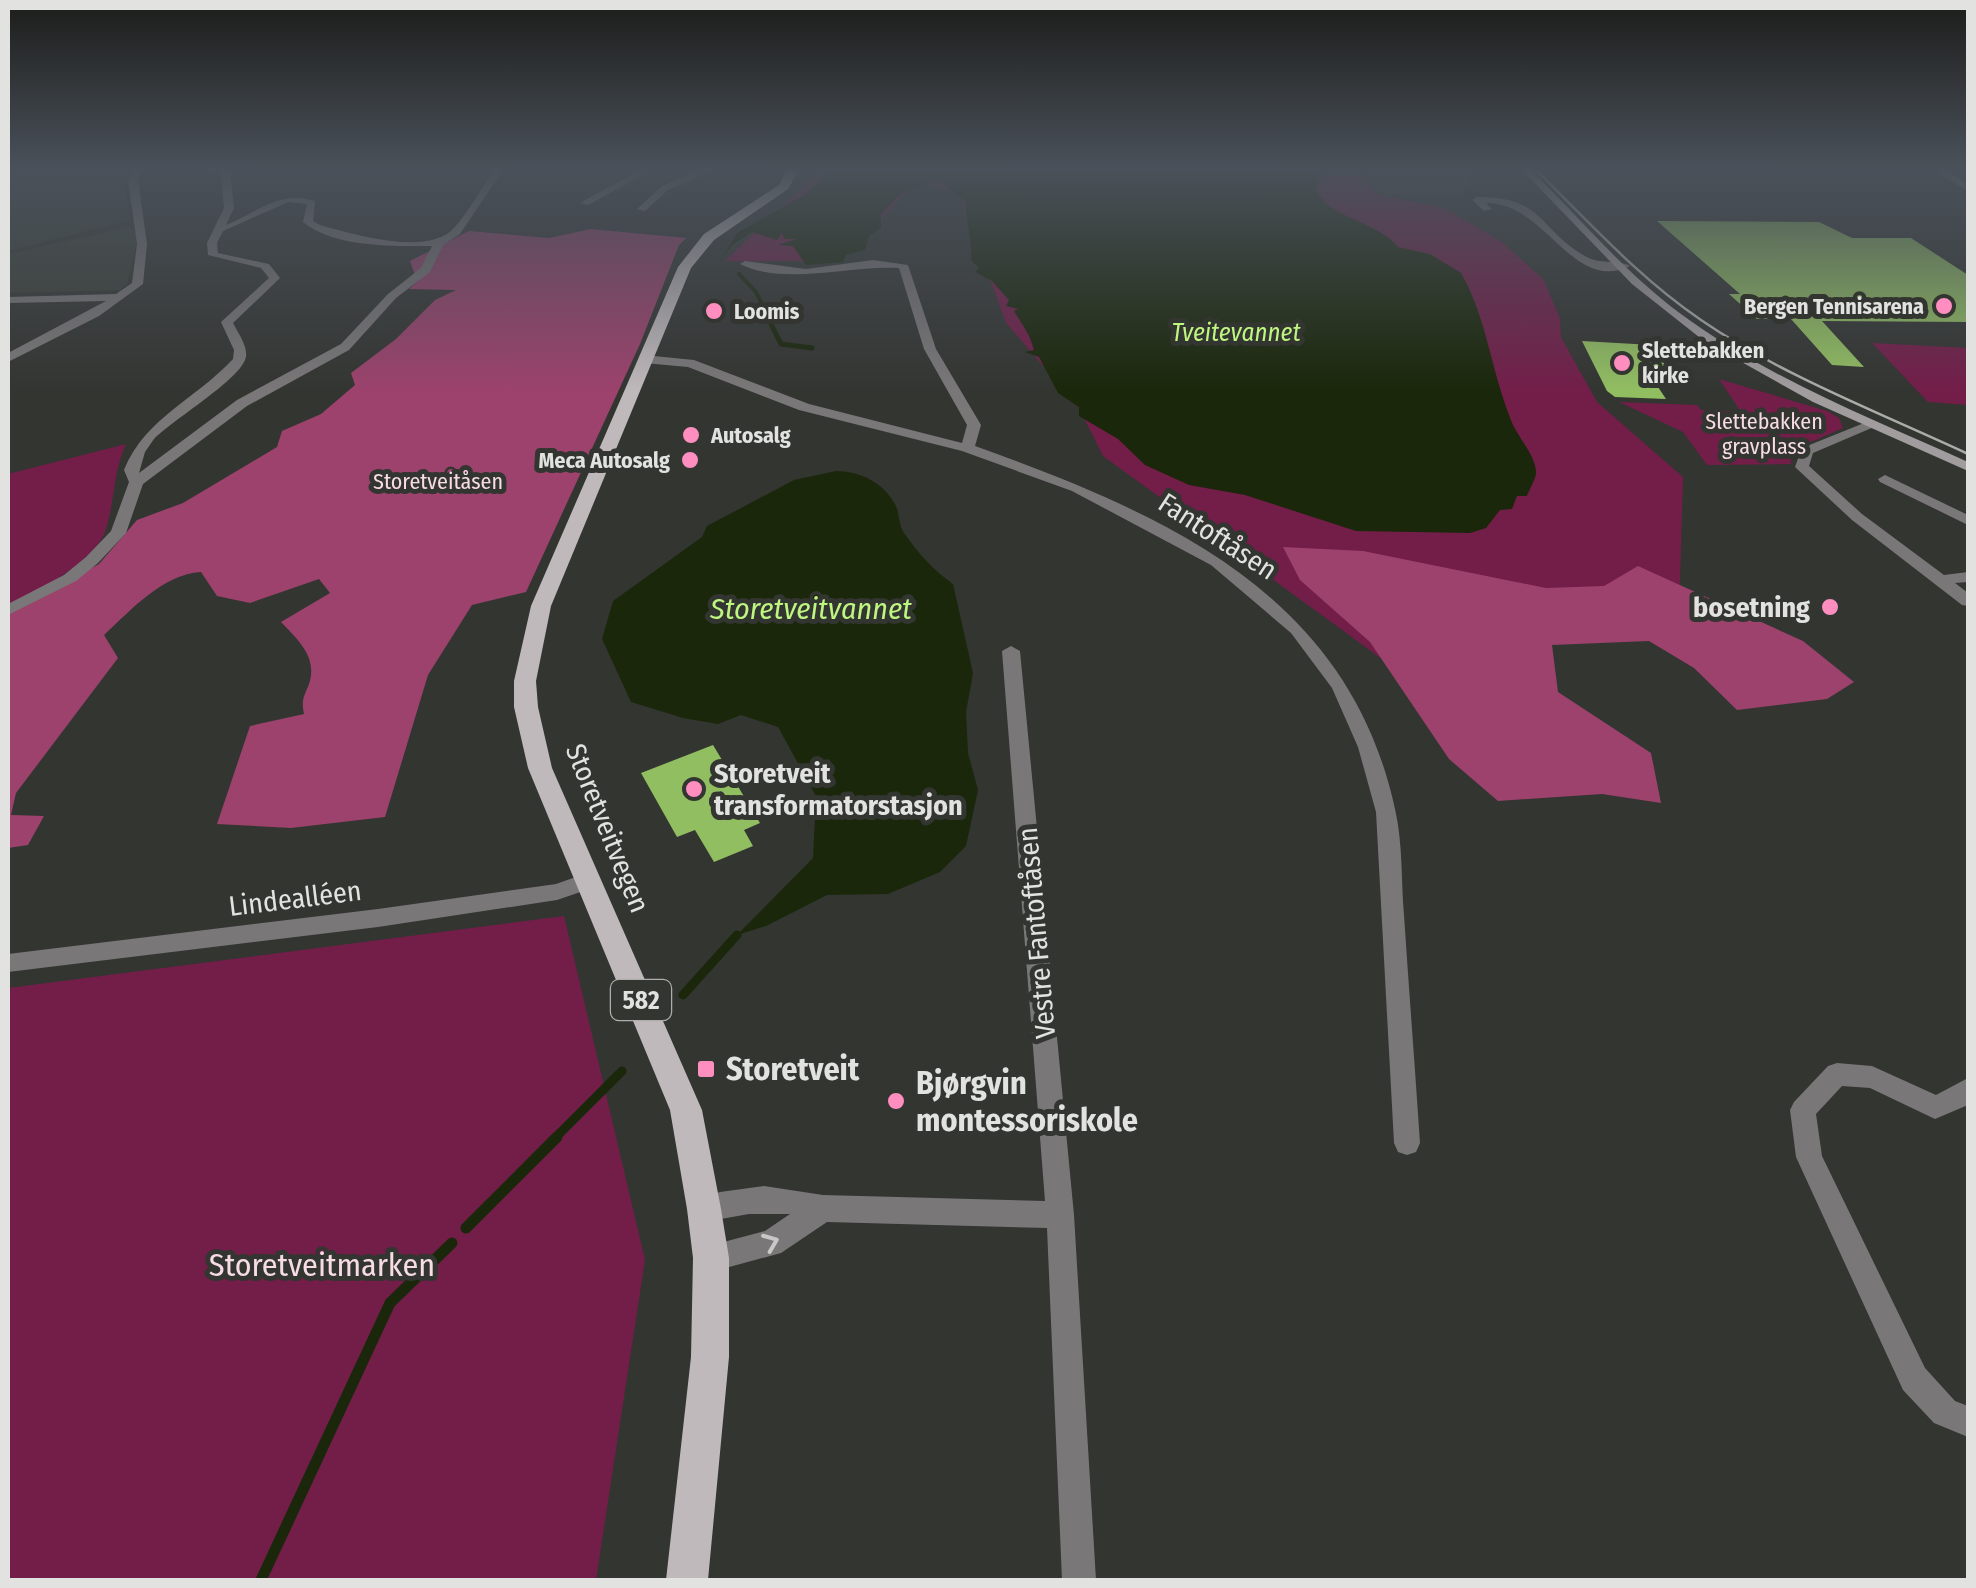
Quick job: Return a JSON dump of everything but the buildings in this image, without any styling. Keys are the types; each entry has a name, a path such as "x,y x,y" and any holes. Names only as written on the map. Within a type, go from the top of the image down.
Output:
{"main road":[{"name":"Storetveitvegen","path":"687,1580 710,1357 711,1258 704,1210 686,1110 656,1031 540,768 526,707 526,681 541,606 675,286 703,244"},
{"path":"1602,244 1668,308 1709,338 1874,424 1968,467"}],"street":[{"path":"8,358 122,298 138,279 141,244"},
{"path":"136,482 130,470 135,454 159,426 232,369 240,350 227,322 275,278 266,266 213,255 212,244"},
{"path":"8,610 70,578 92,560 118,532 136,482 242,402 346,347 392,296 426,270 438,244"},
{"path":"1569,244 1587,262 1624,266"},
{"path":"745,264 806,272 879,262 903,265 930,349 974,424 967,448"},
{"path":"8,300 122,298"},
{"name":"Fantoftåsen","path":"642,365 706,368 804,407 967,448 1077,488 1218,562 1285,616 1314,648 1340,687 1368,747 1386,812 1407,1143"},
{"path":"1874,424 1807,451 1802,467 1857,518 1968,601"},
{"path":"1885,479 1968,521"},
{"path":"1942,580 1968,577"},
{"name":"Vestre Fantoftåsen","path":"1011,651 1060,1215 1079,1580"},
{"name":"Lindealléen","path":"8,963 396,915 558,892 587,881"},
{"path":"1968,1089 1955,1101 1935,1107 1872,1078 1838,1074 1803,1110 1803,1129 1823,1190 1914,1380 1945,1412 1968,1420"},
{"path":"704,1210 770,1198 823,1208 1060,1215"},
{"path":"711,1258 771,1243 823,1208"}],"shaded area":[{"path":"8,244 35,244 8,251"},
{"path":"52,244 136,244 127,284 120,290 8,293 8,254"}],"green space":[{"name":"Storetveitåsen","path":"443,244 680,244 640,344 526,592 472,605 428,675 385,817 291,828 217,824 250,726 304,714 303,701 311,674 309,657 281,622 330,593 319,579 250,603 217,596 201,572 161,586 104,635 118,658 16,793 11,815 44,816 28,845 8,848 8,613 99,564 137,520 183,503 277,447 282,431 321,414 355,385 351,373 396,339 435,300 456,290 409,289 425,275 415,275 410,261"},
{"path":"743,244 856,244 840,261 725,261"},
{"path":"977,244 1504,244 1544,280 1560,319 1561,337 1597,402 1683,477 1679,614 1408,678 1103,456 1078,406 1006,323"},
{"path":"1872,343 1968,348 1968,405 1928,402"},
{"name":"Slettebakken gravplass","path":"1719,379 1827,411 1839,418 1843,428 1790,451 1791,464 1707,465 1683,432 1619,402 1697,405 1701,410 1741,412"},
{"path":"126,444 100,541 78,564 8,608 8,474"},
{"path":"1283,547 1363,551 1546,588 1604,586 1638,566 1803,641 1854,682 1827,699 1737,710 1694,668 1649,641 1552,645 1558,692 1651,753 1661,803 1602,794 1498,801 1449,759 1370,642 1300,580"},
{"name":"Storetveitmarken","path":"564,916 645,1260 596,1580 8,1580 8,988"}],"water":[{"name":"Tveitevannet","path":"867,244 865,250 846,255 843,262 806,265 793,246 779,245"},
{"name":"Tveitevannet","path":"1395,244 1430,254 1461,273 1470,291 1513,425 1534,461 1536,474 1527,496 1517,496 1512,509 1500,510 1486,528 1470,533 1356,531 1245,495 1189,485 1145,465 1118,439 1079,416 1079,407 1058,393 1039,357 1025,352 1034,350 1014,311 1018,309 1006,306 1009,300 992,281 975,272 979,268 971,260 971,246"},
{"name":"Storetveitvannet","path":"836,471 862,476 884,490 895,504 909,540 953,584 973,673 966,712 968,753 978,790 966,846 940,872 888,894 827,895 766,926 737,935 813,858 816,796 778,727 741,715 718,724 631,702 602,639 613,601 702,537 707,526 794,480"}],"waterway":[{"path":"739,274 756,292 773,327"},
{"path":"771,324 781,344 812,348"},
{"path":"683,995 737,935"},
{"path":"554,1139 622,1071"},
{"path":"466,1228 557,1137"},
{"path":"261,1580 390,1303 452,1243"}],"tram line":[{"path":"1611,244 1678,304 1732,340 1798,376 1968,454"}],"place":[{"name":"Bergen Tennisarena","path":"1944,306"},
{"name":"Loomis","path":"714,311"},
{"name":"Slettebakken kirke","path":"1622,363"},
{"name":"Autosalg","path":"691,435"},
{"name":"Meca Autosalg","path":"690,460"},
{"name":"bosetning","path":"1830,607"},
{"name":"Storetveit transformatorstasjon","path":"694,789"},
{"name":"Storetveit","path":"706,1069"},
{"name":"Bjørgvin montessoriskole","path":"896,1101"}]}
